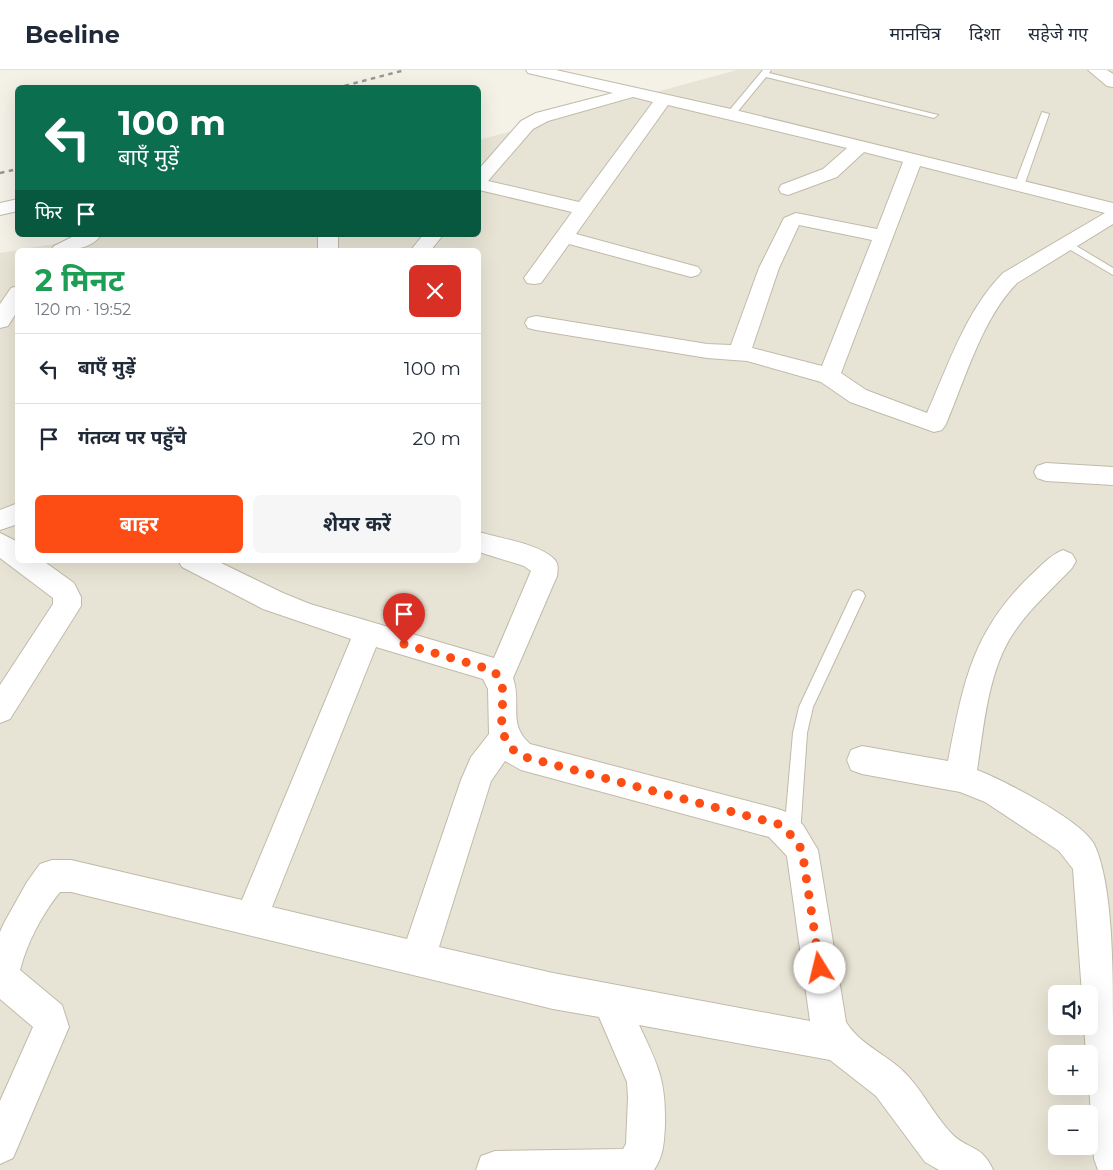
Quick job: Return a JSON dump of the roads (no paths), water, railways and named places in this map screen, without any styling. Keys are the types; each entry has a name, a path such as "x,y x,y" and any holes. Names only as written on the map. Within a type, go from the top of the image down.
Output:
{"street":[{"path":"534,70 731,114 1113,209"},
{"path":"1096,70 1113,82"},
{"path":"481,178 528,125 542,118 633,92"},
{"path":"534,278 664,99"},
{"path":"788,188 830,173 860,146"},
{"path":"829,376 914,160"},
{"path":"481,184 584,209"},
{"path":"0,208 15,206"},
{"path":"536,323 707,352 739,353 829,376 858,396 934,424 975,330 998,290 1010,278 1113,216"},
{"path":"739,353 769,268 791,222 803,220 884,236"},
{"path":"66,248 87,237"},
{"path":"423,248 432,237"},
{"path":"564,237 691,271"},
{"path":"0,321 15,298"},
{"path":"1046,472 1113,476"},
{"path":"0,520 15,514"},
{"path":"0,543 15,555"},
{"path":"481,543 533,558 544,566 544,576 500,676"},
{"path":"960,778 980,681 998,634 1012,614 1063,562"},
{"path":"0,710 66,606 67,597 64,591 26,563"},
{"path":"197,563 273,601 368,633 492,670 500,676 503,685 501,723 504,738 510,748 521,756 778,824 792,836 802,850 829,1027 838,1044 889,1083 937,1159 974,1170"},
{"path":"251,918 368,633"},
{"path":"418,960 476,780 482,767 504,738"},
{"path":"862,760 960,778 996,792 1070,840 1082,853 1089,868 1113,1159"},
{"path":"0,1145 50,1027 49,1018 3,978 4,950 43,884 52,876 71,876 553,991 838,1044"},
{"path":"495,1170 624,1168 636,1163 645,1150 647,1098 645,1082 610,1001"}],"lane":[{"path":"731,114 766,72 934,115"},
{"path":"1019,186 1045,114"},
{"path":"1068,244 1113,272"},
{"path":"792,836 800,733 806,707 858,596"}],"railway":[{"path":"348,85 405,70"},
{"path":"0,173 15,170"}]}
